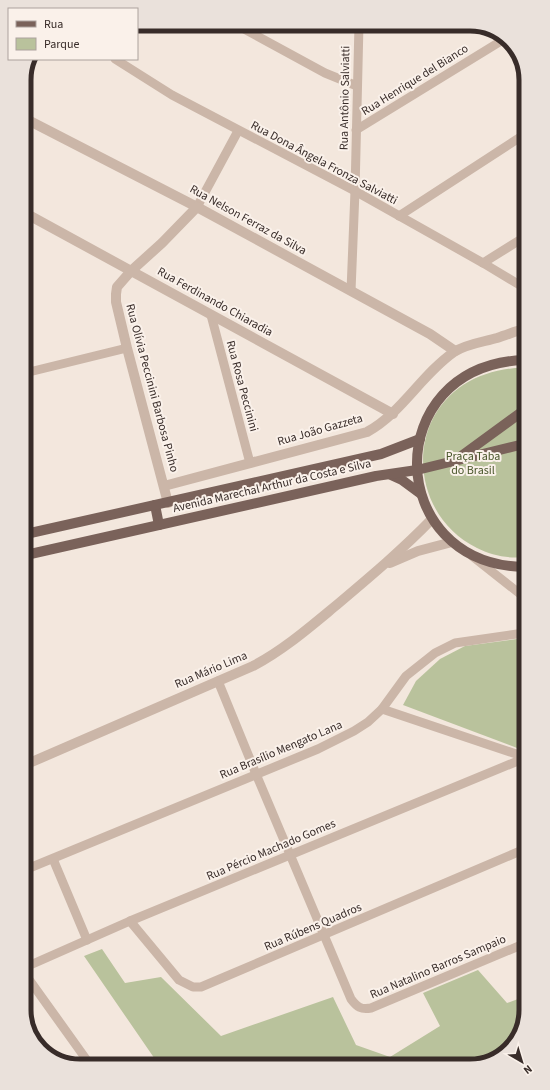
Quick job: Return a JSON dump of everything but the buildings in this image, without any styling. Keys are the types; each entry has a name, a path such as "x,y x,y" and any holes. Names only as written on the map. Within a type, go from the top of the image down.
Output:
{"main road":[{"path":"519,360 506,361 489,365 472,372 458,381 445,393 425,422 416,460 421,494 432,519 452,542 469,554 488,562 519,567"},
{"path":"455,460 519,414"},
{"name":"Avenida Marechal Arthur da Costa e Silva","path":"31,533 381,454 420,439"},
{"name":"Avenida Marechal Arthur da Costa e Silva","path":"31,554 376,476 417,470 519,445"},
{"path":"389,475 402,480 421,494"},
{"path":"155,505 159,525"}],"street":[{"path":"247,31 325,73 356,86"},
{"name":"Rua Antônio Salviatti","path":"351,292 355,190 356,86 361,31"},
{"name":"Rua Henrique del Bianco","path":"356,130 500,41"},
{"name":"Rua Dona Ângela Fronza Salviatti","path":"117,60 172,95 355,190 519,285"},
{"name":"Rua Nelson Ferraz da Silva","path":"31,122 198,207 430,334 455,351"},
{"name":"Rua Olívia Peccinini Barbosa Pinho","path":"168,503 116,302 117,287 131,271 198,207 238,130"},
{"path":"399,216 519,138"},
{"name":"Rua Ferdinando Chiaradia","path":"31,216 392,414"},
{"path":"483,263 519,240"},
{"name":"Rua Rosa Peccinini","path":"211,315 250,463"},
{"name":"Rua João Gazzeta","path":"164,486 367,432 379,425 392,414 433,368 455,351 519,330"},
{"path":"31,372 127,348"},
{"name":"Rua Mário Lima","path":"31,762 253,666 271,656 289,644 384,565 432,519"},
{"name":"Rua Mário Lima","path":"384,565 418,552 452,542"},
{"path":"469,554 519,594"},
{"name":"Rua Brasílio Mengato Lana","path":"31,868 318,749 354,731 368,722 382,708 406,676 435,653 455,643 519,634"},
{"path":"218,681 324,935"},
{"path":"382,708 519,756"},
{"name":"Rua Pércio Machado Gomes","path":"31,965 519,760"},
{"name":"Rua Rúbens Quadros","path":"130,922 179,980 194,987 201,987 519,852"},
{"path":"53,859 87,940"},
{"name":"Rua Natalino Barros Sampaio","path":"324,935 351,999 355,1005 365,1009 371,1008 519,946"},
{"path":"31,982 86,1059"}],"green space":[{"name":"Praça Taba do Brasil","path":"519,368 519,557 506,557 488,553 477,548 456,534 439,515 429,493 424,470 424,446 431,423 444,402 463,385 475,378 501,370"},
{"path":"519,639 519,749 403,705 416,681 440,659 465,646"},
{"path":"102,949 125,983 161,977 221,1036 333,997 356,1045 390,1057 440,1026 423,993 478,970 507,1003 519,999 519,1017 511,1037 507,1042 502,1042 502,1047 497,1051 480,1058 155,1059 84,956"}]}
